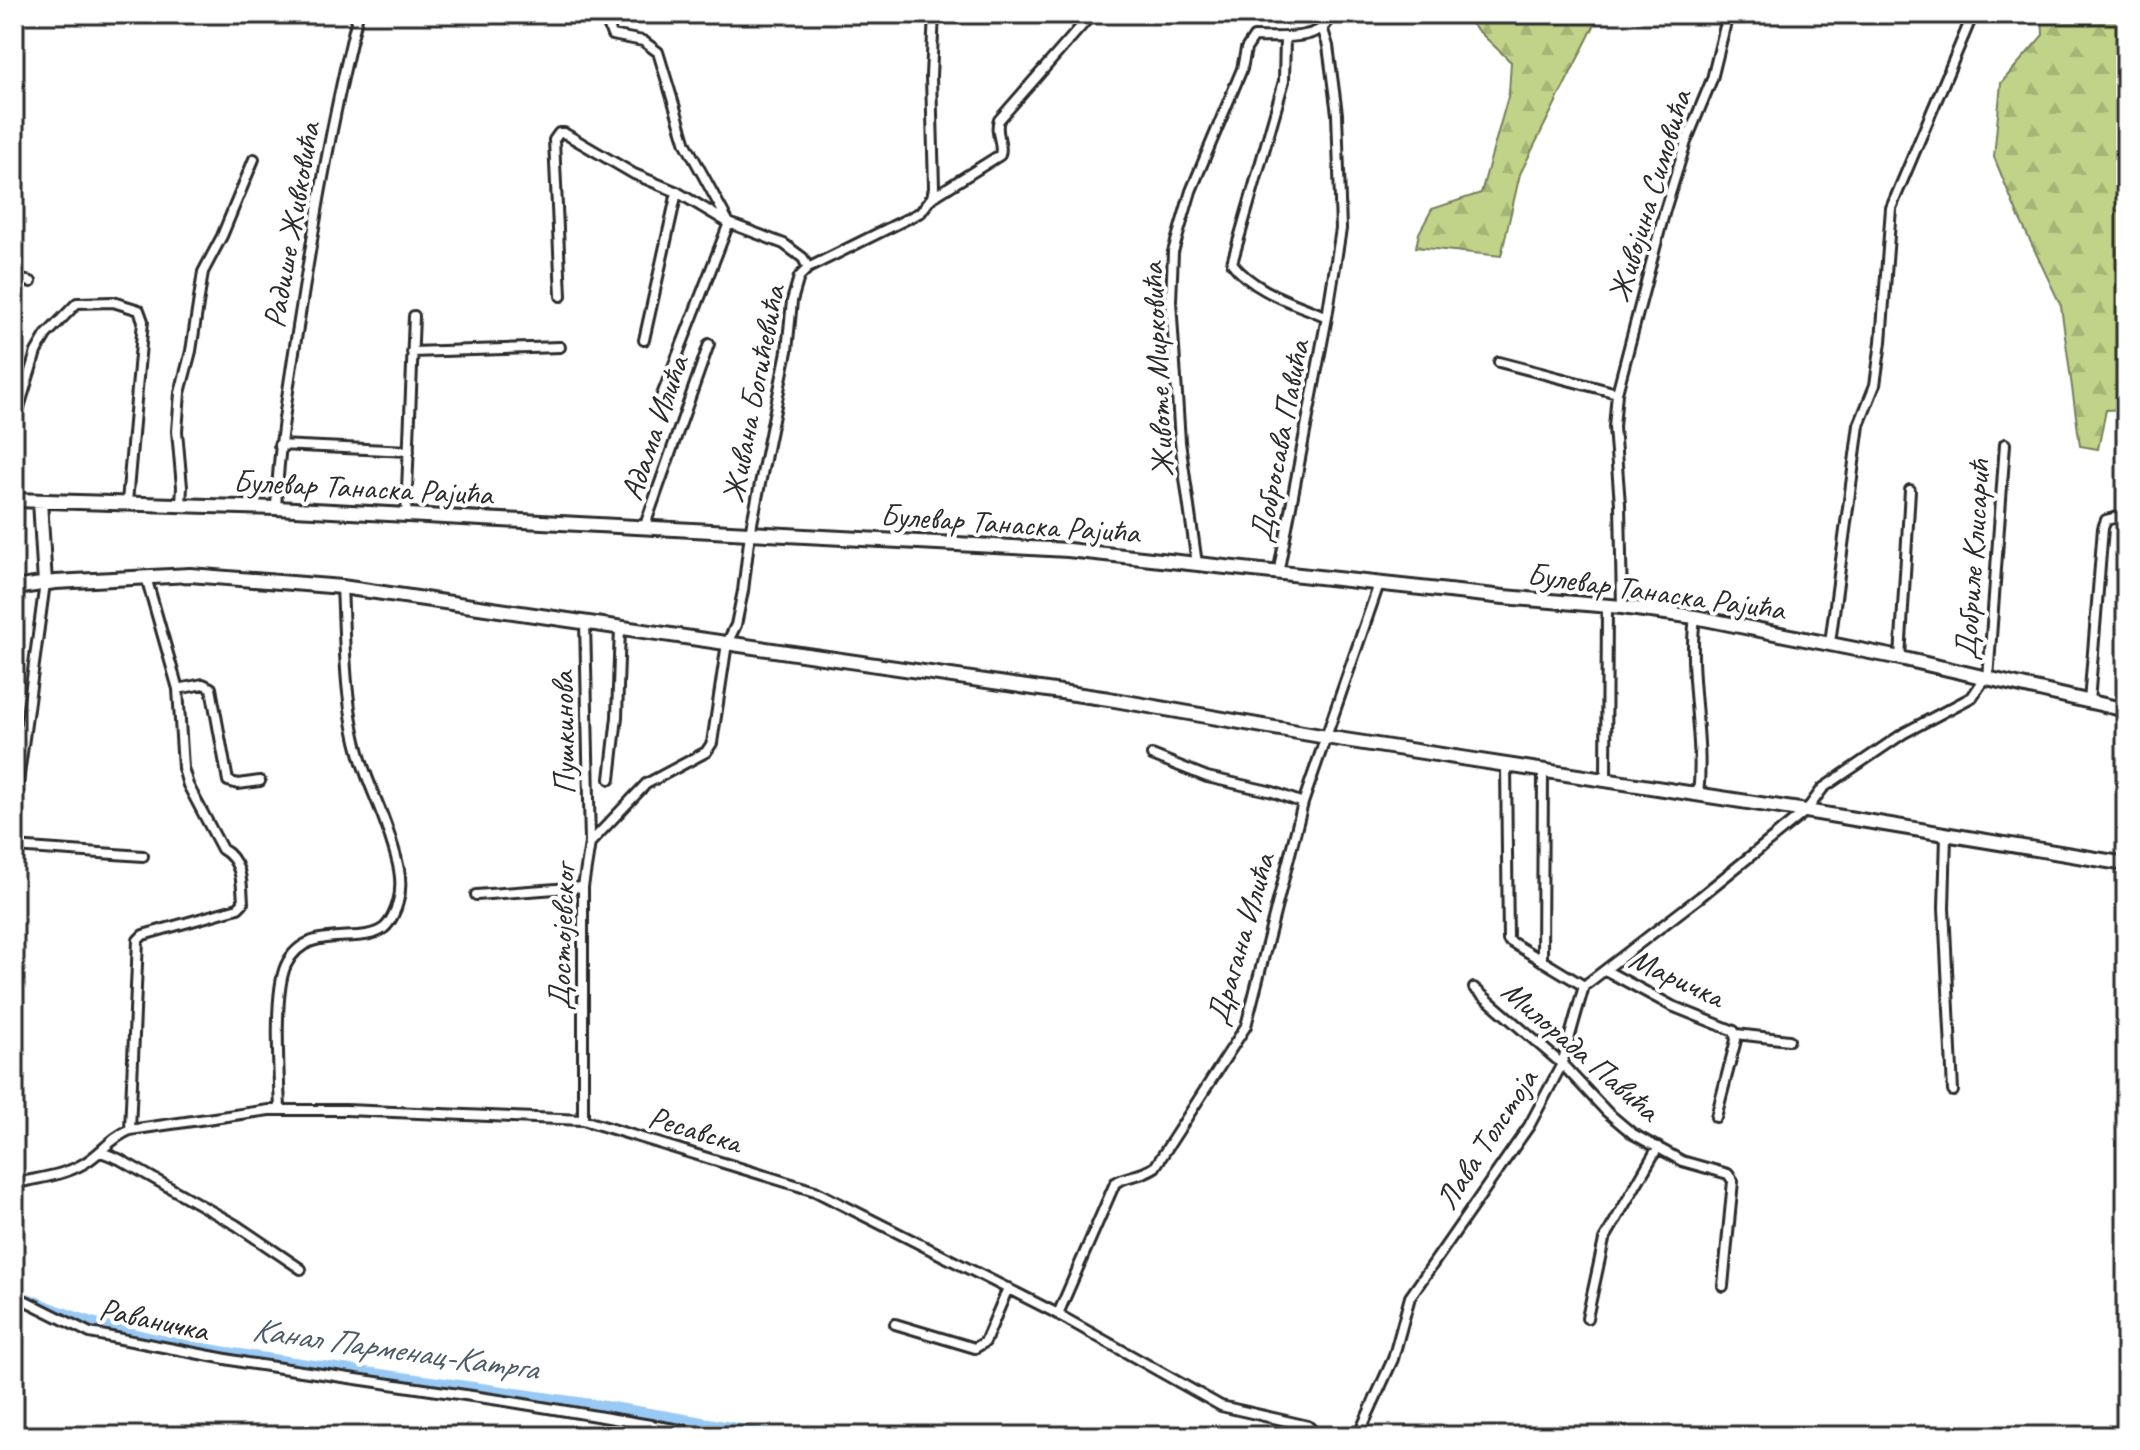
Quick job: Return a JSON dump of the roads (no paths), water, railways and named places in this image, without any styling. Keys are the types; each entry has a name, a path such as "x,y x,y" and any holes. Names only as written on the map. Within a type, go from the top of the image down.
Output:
{"street":[{"name":"Радише Живковића","path":"276,508 279,445 326,152 358,14"},
{"path":"604,14 612,35 643,41 658,52 686,144 729,223 657,408"},
{"path":"932,197 934,14"},
{"name":"Живана Богићевића","path":"750,533 799,277 808,268 921,212 932,197 1000,155 996,128 999,120 1092,14"},
{"path":"1323,30 1329,24 1331,14"},
{"name":"Живојина Симовића","path":"1622,607 1620,504 1614,427 1617,393 1665,210 1686,142 1712,79 1728,14"},
{"path":"1830,643 1859,425 1875,385 1891,208 1973,14"},
{"name":"Животе Мирковића","path":"1197,564 1180,442 1171,301 1173,252 1191,191 1242,69 1249,42 1254,37 1285,38 1323,30"},
{"name":"Добросава Павића","path":"1278,574 1341,229 1337,114 1323,30"},
{"name":"Добросава Павића","path":"1285,38 1284,81 1232,263 1242,276 1262,289 1327,317"},
{"path":"561,296 556,137 564,133 634,174 677,192 729,223 784,244 803,258 808,268"},
{"path":"181,504 177,431 180,393 191,351 203,272 222,236 254,159"},
{"path":"644,340 677,192"},
{"path":"14,278 31,282"},
{"path":"14,424 36,352 46,335 77,303 113,302 139,310 143,321 127,502"},
{"path":"406,515 414,316"},
{"name":"Адама Илића","path":"644,528 709,344"},
{"path":"412,352 560,347"},
{"path":"1499,362 1617,393"},
{"name":"Добриле Клисарић","path":"1986,678 2005,444"},
{"path":"279,445 409,451"},
{"name":"Добриле Клисарић","path":"1900,658 1910,490"},
{"name":"Булевар Танаска Рајића","path":"14,500 276,508 1068,550 1278,574 1607,605 1695,617 1900,658 2126,710"},
{"path":"14,812 45,583 40,501"},
{"path":"2089,702 2103,528 2106,520 2126,515"},
{"name":"Достојевског","path":"583,1120 583,887 590,843 646,784 706,752 712,743 727,643 736,625 743,591 750,533"},
{"path":"14,588 45,583 190,575 342,587 1109,699 2126,864"},
{"path":"130,1130 138,940 143,935 238,908 243,903 238,865 231,854 222,849 188,785 183,768 178,689 146,577"},
{"path":"1325,736 1379,584"},
{"path":"280,1110 280,987 285,967 291,957 308,944 333,935 361,936 384,928 394,915 400,898 400,866 360,756 347,681 342,587"},
{"path":"1606,779 1607,605"},
{"path":"1695,617 1692,638 1699,747 1698,795"},
{"name":"Пушкинова","path":"585,622 590,843"},
{"path":"610,779 617,717 620,628"},
{"path":"1506,765 1508,940 1584,986 1806,811 1823,788 1904,733 1972,697 1986,678"},
{"path":"178,689 203,684 211,688 228,781 238,784 260,781"},
{"name":"Драгана Илића","path":"1058,1314 1115,1183 1123,1177 1141,1176 1155,1167 1246,1026 1303,803 1325,736"},
{"path":"1152,755 1207,777 1273,792 1303,803"},
{"path":"1542,961 1543,770"},
{"path":"1946,835 1944,908 1953,1091"},
{"path":"14,847 143,856"},
{"path":"476,895 583,887"},
{"name":"Маричка","path":"1605,970 1672,1006 1732,1029 1736,1034 1716,1117"},
{"name":"Лава Толстоја","path":"1358,1436 1393,1359 1410,1297 1529,1126 1562,1064 1584,986"},
{"name":"Милорада Павића","path":"1474,988 1562,1064 1607,1112 1633,1134 1682,1161 1728,1174 1733,1181 1723,1286"},
{"path":"1736,1034 1789,1040"},
{"name":"Ресавска","path":"14,1184 80,1166 101,1152 116,1135 130,1130 280,1110 583,1120 815,1191 1058,1314 1221,1406 1308,1426 1318,1436"},
{"name":"Милорада Павића","path":"1587,1318 1604,1240 1658,1147"},
{"path":"101,1152 213,1211 301,1269"},
{"path":"895,1324 975,1348 985,1342 1008,1288"},
{"name":"Раваничка","path":"14,1295 90,1333 247,1363 717,1436"}],"waterway":[{"name":"Канал Парменац-Катрга","path":"29,1299 106,1327 186,1345 616,1408 775,1436"}]}
